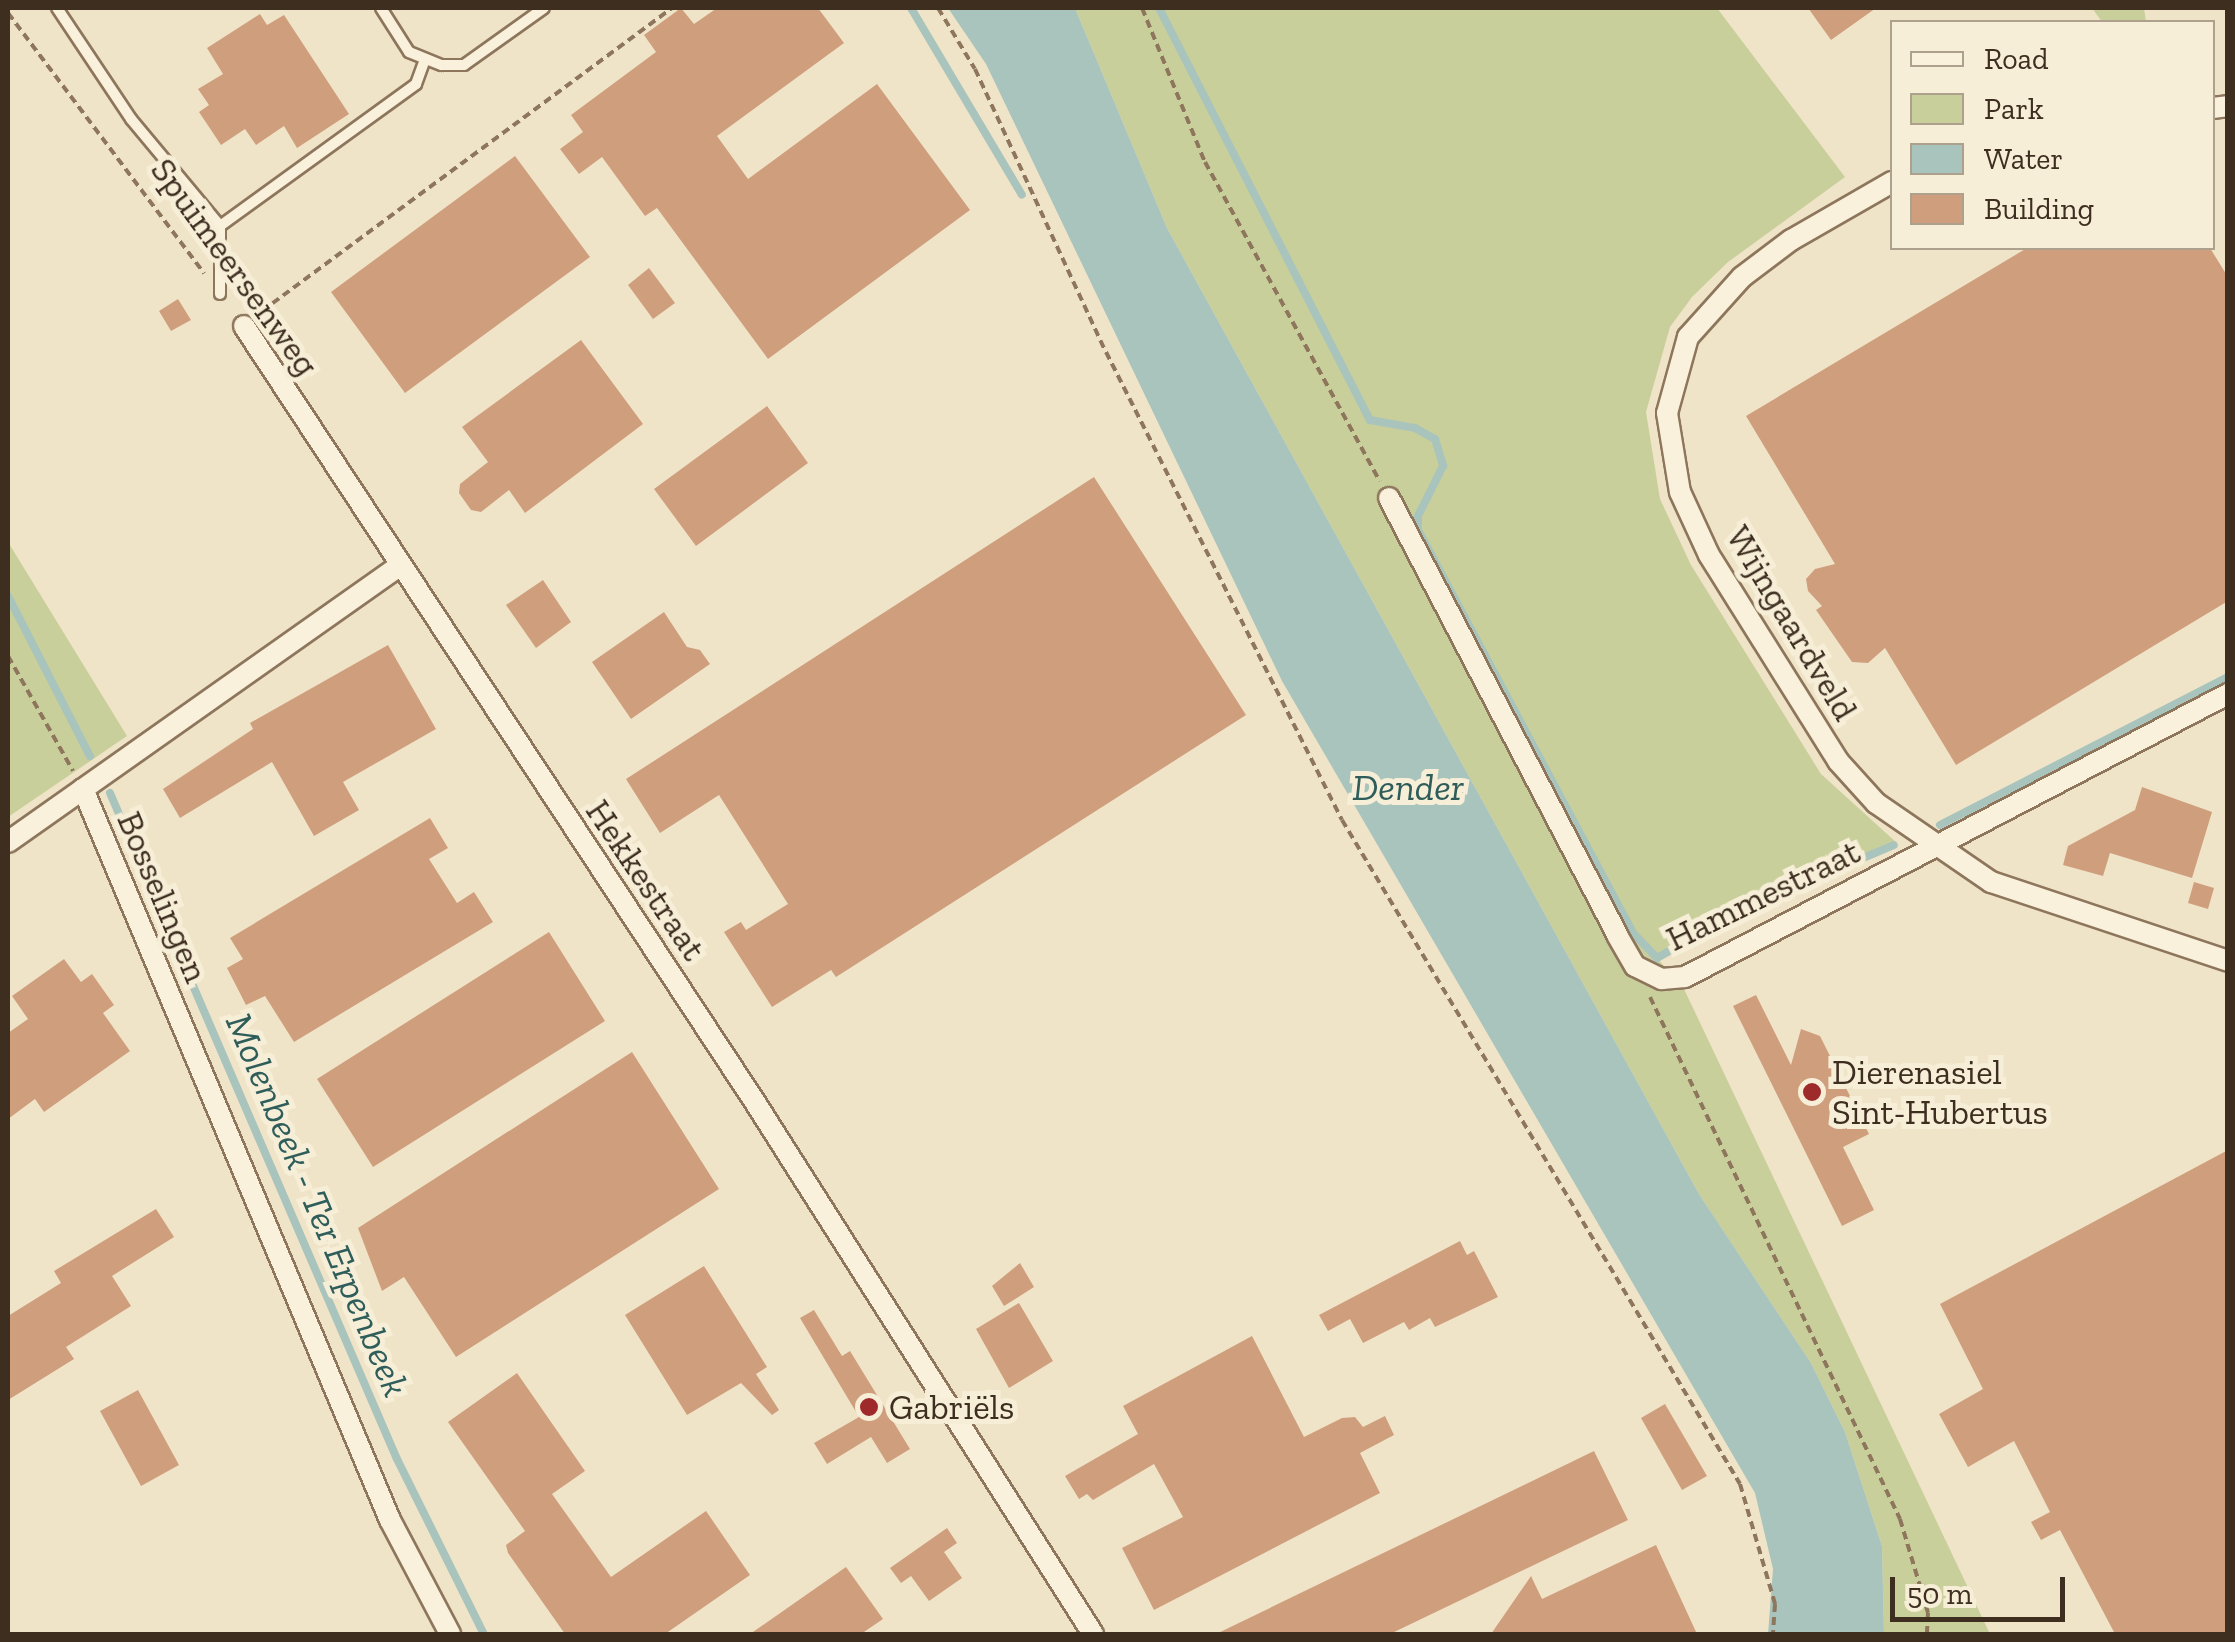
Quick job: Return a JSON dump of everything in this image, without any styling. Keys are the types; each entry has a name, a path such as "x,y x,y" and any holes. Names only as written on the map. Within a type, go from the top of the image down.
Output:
{"street":[{"name":"Wijngaardveld","path":"1890,183 1791,240 1708,311 1688,338 1668,413 1680,492 1710,555 1838,761 1932,847 2007,889 2228,962"},
{"name":"Spuimeersenweg","path":"244,326 398,567"},
{"name":"Hammestraat","path":"1389,498 1635,966 1662,979 1686,977 2228,694"},
{"path":"8,842 398,567"},
{"name":"Hekkestraat","path":"398,567 754,1099 1093,1634"},
{"name":"Bosselingen","path":"82,788 390,1520 450,1634"}],"lane":[{"path":"57,8 131,119 220,226 220,294"},
{"path":"381,8 409,52 424,62 464,65 544,8"},
{"path":"220,226 416,84 424,62"}],"path":[{"path":"244,326 672,8"},
{"path":"938,8 975,68 1106,352 1342,820 1740,1484 1776,1604 1772,1634"},
{"path":"1142,8 1205,162 1389,498"},
{"name":"Spuimeersenweg","path":"8,13 220,294"},
{"path":"8,656 82,788"},
{"path":"1635,966 1900,1518 1928,1613 1928,1634"}],"green space":[{"path":"1075,8 1717,8 1845,177 1728,262 1692,297 1670,327 1646,412 1660,499 1691,565 1821,774 1897,843 1749,906 1657,958 1684,989 1990,1634 1884,1634 1882,1546 1845,1432 1811,1363 1699,1194 1167,228"},
{"path":"2092,8 2144,8 2146,20 2101,20"},
{"path":"8,542 127,736 8,817"}],"water":[{"name":"Dender","path":"948,8 1075,8 1167,228 1699,1194 1811,1363 1845,1432 1882,1546 1884,1634 1768,1634 1773,1569 1755,1493 1282,681 986,64"}],"building":[{"path":"681,8 694,24 717,8 818,8 844,43 717,136 748,179 877,84 970,210 768,359 657,208 645,216 602,157 579,174 560,149 583,132 571,115 656,52 644,35"},
{"path":"1808,8 1876,8 1831,40"},
{"path":"260,14 267,25 284,15 349,114 297,148 284,126 256,145 245,129 221,145 199,112 209,105 198,89 223,74 207,48"},
{"path":"515,156 590,257 405,393 331,292"},
{"path":"2024,250 2211,250 2228,277 2228,601 1956,765 1885,648 1868,663 1852,662 1816,610 1822,606 1808,591 1806,579 1815,569 1835,564 1746,416"},
{"path":"649,268 675,303 653,319 628,285"},
{"path":"178,299 191,320 171,331 159,311"},
{"path":"581,340 643,424 525,513 509,490 481,512 471,510 459,493 460,484 488,462 462,427"},
{"path":"767,406 808,463 696,546 654,489"},
{"path":"1094,477 1246,715 836,977 831,970 772,1007 724,932 741,922 746,930 788,904 719,795 660,833 626,779"},
{"path":"543,580 571,622 536,648 506,605"},
{"path":"664,612 687,647 700,650 710,664 631,719 592,662"},
{"path":"388,645 436,729 343,782 359,810 314,836 272,762 180,818 163,789 253,729 250,723"},
{"path":"2142,787 2212,812 2192,878 2110,853 2103,876 2063,865 2068,846 2135,810"},
{"path":"430,818 448,848 429,859 457,903 474,892 493,922 294,1042 265,996 246,1005 227,968 243,959 230,938"},
{"path":"2194,882 2214,888 2208,909 2188,903"},
{"path":"549,932 605,1021 373,1167 317,1079"},
{"path":"64,959 81,982 92,974 114,1005 103,1013 130,1051 44,1112 35,1099 8,1119 8,1033 28,1019 12,996"},
{"name":"Dierenasiel Sint-Hubertus","path":"1756,995 1791,1065 1801,1029 1820,1036 1869,1134 1843,1147 1874,1210 1842,1226 1733,1006"},
{"path":"632,1052 719,1189 456,1357 404,1277 382,1291 358,1228"},
{"path":"2228,1150 2228,1634 2115,1634 2060,1530 2041,1540 2031,1522 2050,1512 2014,1441 1968,1467 1939,1414 1983,1389 1940,1304"},
{"path":"156,1209 174,1237 112,1276 131,1306 66,1347 74,1359 8,1400 8,1316 61,1283 54,1271"},
{"path":"1460,1241 1467,1255 1474,1251 1498,1297 1435,1327 1430,1318 1409,1330 1404,1322 1363,1343 1350,1319 1328,1331 1319,1315"},
{"path":"1020,1263 1034,1287 1004,1306 992,1286"},
{"path":"704,1266 767,1367 756,1374 779,1410 772,1415 741,1383 687,1415 625,1315"},
{"path":"1019,1303 1053,1361 1009,1388 976,1329"},
{"path":"814,1310 842,1356 850,1351 910,1449 887,1463 871,1437 827,1464 814,1443 859,1417 800,1318"},
{"path":"1252,1336 1304,1437 1342,1418 1355,1417 1363,1427 1385,1416 1394,1435 1360,1453 1380,1493 1154,1610 1122,1548 1183,1517 1154,1464 1093,1500 1087,1494 1079,1499 1065,1476 1138,1434 1123,1406"},
{"path":"517,1373 585,1471 552,1494 611,1577 706,1511 750,1575 665,1634 565,1634 508,1553 506,1545 525,1531 448,1422"},
{"path":"138,1390 179,1465 141,1486 100,1411"},
{"path":"1665,1404 1707,1476 1682,1490 1641,1418"},
{"path":"1594,1451 1628,1520 1390,1634 1216,1634"},
{"path":"947,1528 957,1543 944,1552 962,1578 929,1601 911,1576 901,1583 890,1568"},
{"path":"1656,1545 1697,1634 1491,1634 1531,1576 1542,1599"},
{"path":"846,1567 883,1619 861,1634 750,1634"}],"waterway":[{"path":"911,8 1022,195"},
{"path":"1159,8 1370,420 1415,428 1435,439 1443,466 1418,516 1418,530 1633,933 1657,958 1749,906 1894,845"},
{"name":"Molenbeek - Ter Erpenbeek","path":"8,596 90,756"},
{"path":"1940,825 2228,677"},
{"name":"Molenbeek - Ter Erpenbeek","path":"110,793 397,1459 484,1634"}],"place":[{"name":"Dierenasiel Sint-Hubertus","path":"1812,1092"},
{"name":"Gabriëls","path":"869,1407"}]}
